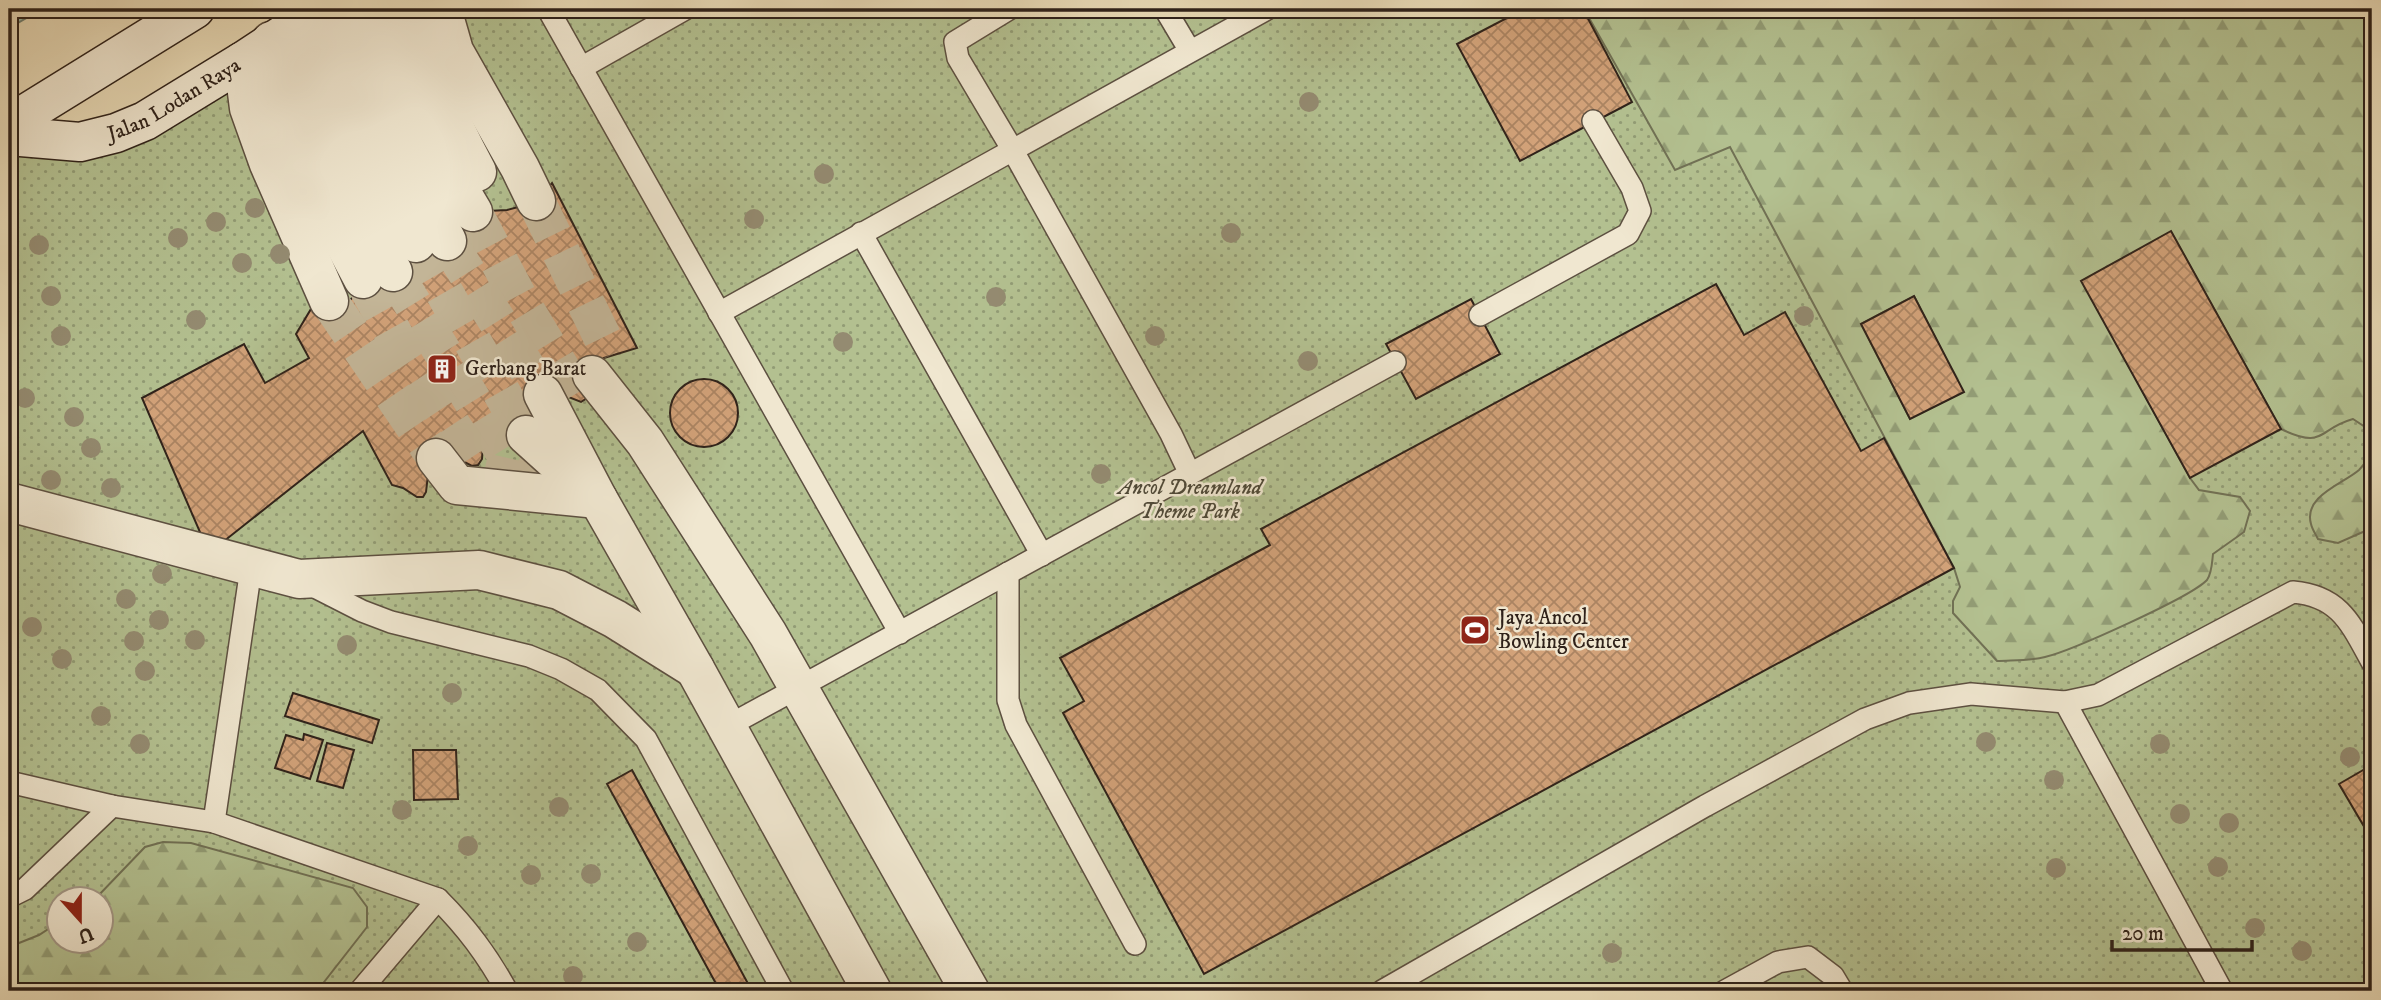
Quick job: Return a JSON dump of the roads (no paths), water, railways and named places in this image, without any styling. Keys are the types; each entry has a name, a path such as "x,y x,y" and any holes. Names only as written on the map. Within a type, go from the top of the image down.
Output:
{"street":[{"path":"9,124 195,9"},
{"path":"292,29 335,68 368,144 432,242 379,109 357,44 349,9"},
{"path":"383,9 389,40 415,114 486,211 411,9"},
{"path":"442,9 454,51 536,201"},
{"path":"292,29 313,96 356,205 378,276"},
{"path":"292,29 249,108 269,164 328,301"},
{"name":"Jalan Lodan Raya","path":"9,136 80,142 116,133 145,121 292,29"},
{"path":"595,377 645,442 800,687 970,991"},
{"path":"543,394 598,499 872,991"},
{"path":"526,435 598,499"},
{"path":"436,458 457,485 598,499"},
{"path":"9,502 299,579 479,570 559,590 615,619 695,669"}],"lane":[{"path":"548,9 900,633"},
{"path":"581,68 685,9"},
{"path":"1009,9 955,42 958,58 1012,149 1171,434 1190,474"},
{"path":"1165,9 1190,51"},
{"path":"719,313 1267,9"},
{"path":"1480,315 1628,234 1640,211 1632,188 1593,121"},
{"path":"862,233 1042,555"},
{"path":"726,727 1395,362"},
{"path":"214,822 251,568"},
{"path":"1008,573 1008,700 1016,725 1135,944"},
{"path":"299,579 362,611 391,622 529,656 561,668 598,690 646,739 783,991"},
{"path":"1382,991 1705,806 1866,719 1909,703 1971,694 2065,702 2098,695 2293,592 2314,594 2338,608 2372,662"},
{"path":"2065,702 2222,991"},
{"path":"9,782 112,806 214,822 438,899 465,926 507,991"},
{"path":"9,897 25,889 112,806"},
{"path":"360,991 438,899"},
{"path":"1725,991 1778,962 1808,957 1833,976 1842,991"}],"water":[{"path":"9,9 42,9 9,28"}],"tunnel":[{"path":"536,201 611,355"},
{"path":"473,212 519,299 581,402"},
{"path":"447,241 543,394"},
{"path":"416,243 526,435"},
{"path":"393,272 503,450 545,472"},
{"path":"363,279 407,358 478,465 484,472 532,483"},
{"path":"329,301 436,458"}],"place":[{"name":"Gerbang Barat","path":"442,369"},
{"name":"Jaya Ancol Bowling Center","path":"1475,630"}],"park label":[{"name":"Ancol Dreamland Theme Park","path":"1190,500"}]}
